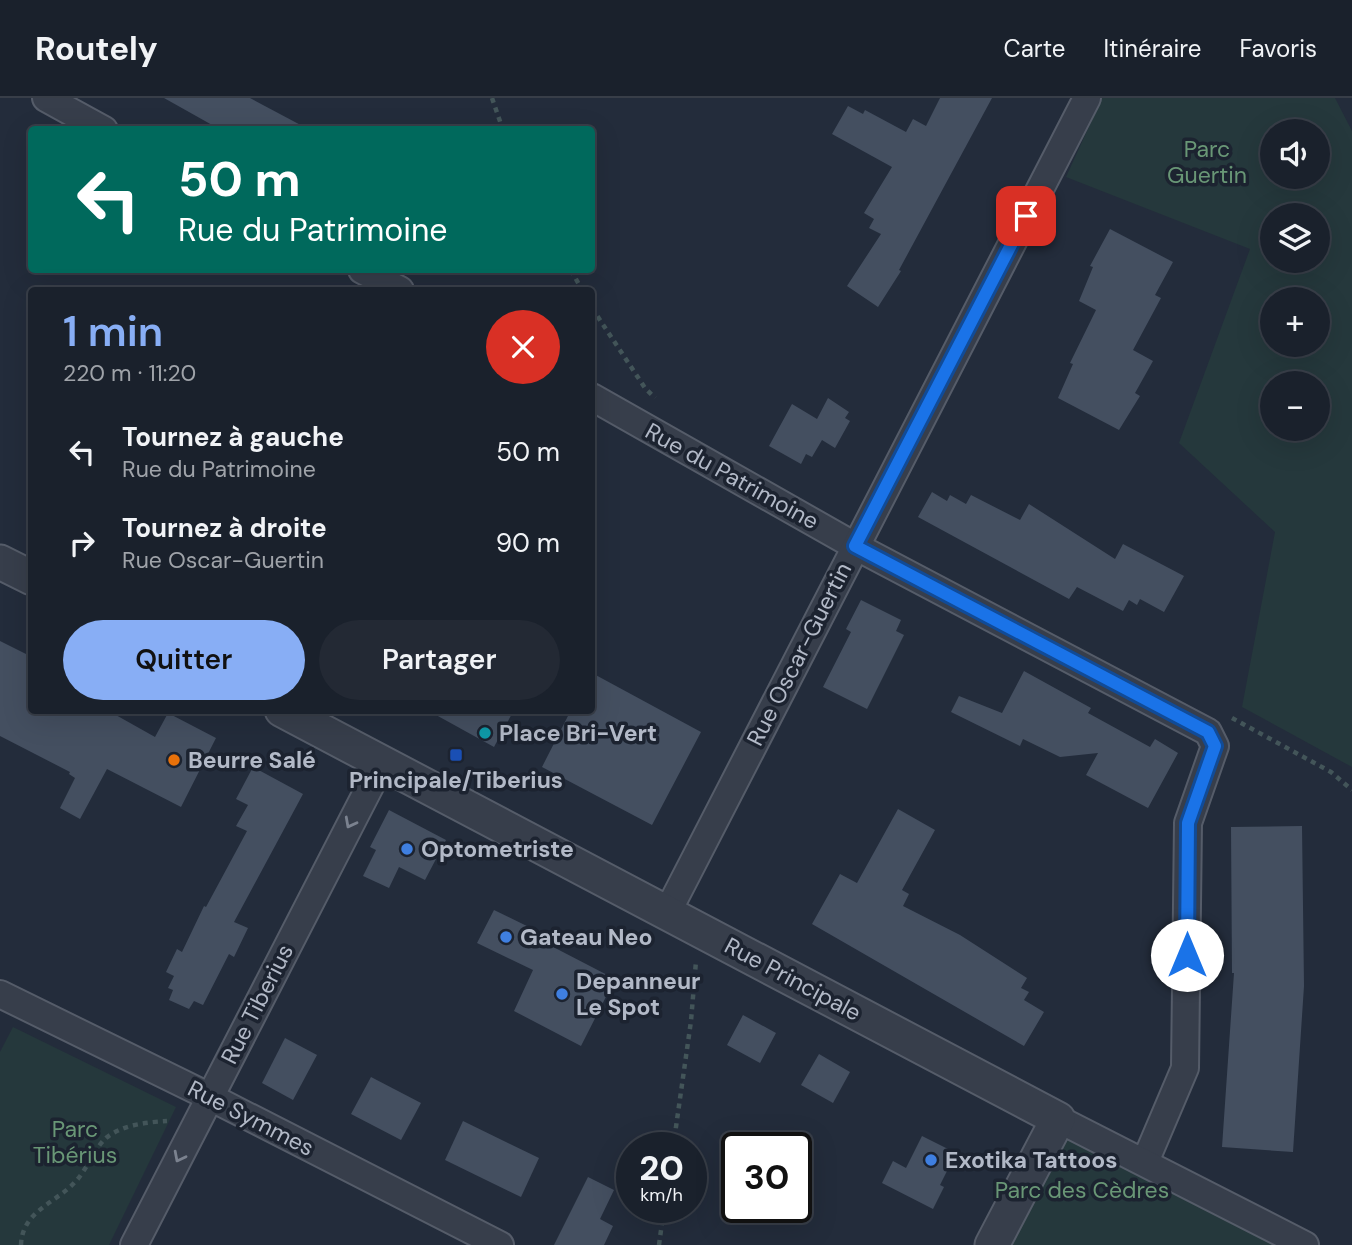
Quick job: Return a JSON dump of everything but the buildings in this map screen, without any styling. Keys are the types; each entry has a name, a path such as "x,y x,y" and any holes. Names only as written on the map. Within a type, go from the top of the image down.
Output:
{"street":[{"path":"46,98 97,126"},
{"name":"Rue Oscar-Guertin","path":"667,913 1087,98"},
{"path":"368,273 394,287"},
{"name":"Rue du Patrimoine","path":"595,399 855,546 1208,732 1215,746 1188,823 1185,1068 1145,1162"},
{"path":"0,562 28,576"},
{"name":"Rue Principale","path":"290,714 1058,1119 1305,1245"},
{"name":"Rue Tiberius","path":"134,1245 382,763"},
{"name":"Rue Symmes","path":"0,994 210,1097 500,1245"},
{"path":"992,1245 1058,1119"}],"path":[{"path":"492,98 502,126"},
{"path":"595,313 645,388 659,402"},
{"path":"675,1132 691,1021 699,930"},
{"path":"21,1245 35,1212 74,1184 106,1138 141,1123 176,1120"},
{"path":"659,1245 662,1223"}],"green space":[{"name":"Parc Guertin","path":"1102,98 1335,98 1352,131 1352,767 1242,707 1275,532 1179,443 1250,249 1066,177"},
{"name":"Parc Tibérius","path":"13,1027 176,1107 109,1245 0,1245 0,1052"},
{"name":"Parc des Cèdres","path":"1058,1119 1305,1245 992,1245"}],"place":[{"name":"Place Bri-Vert","path":"485,733"},
{"name":"Principale/Tiberius","path":"456,755"},
{"name":"Beurre Salé","path":"174,760"},
{"name":"Optometriste","path":"407,849"},
{"name":"Gateau Neo","path":"506,937"},
{"name":"Depanneur Le Spot","path":"562,994"},
{"name":"Exotika Tattoos","path":"931,1160"}],"route":[{"path":"1026,216 855,546 1208,732 1215,746 1188,823 1187,955"}]}
